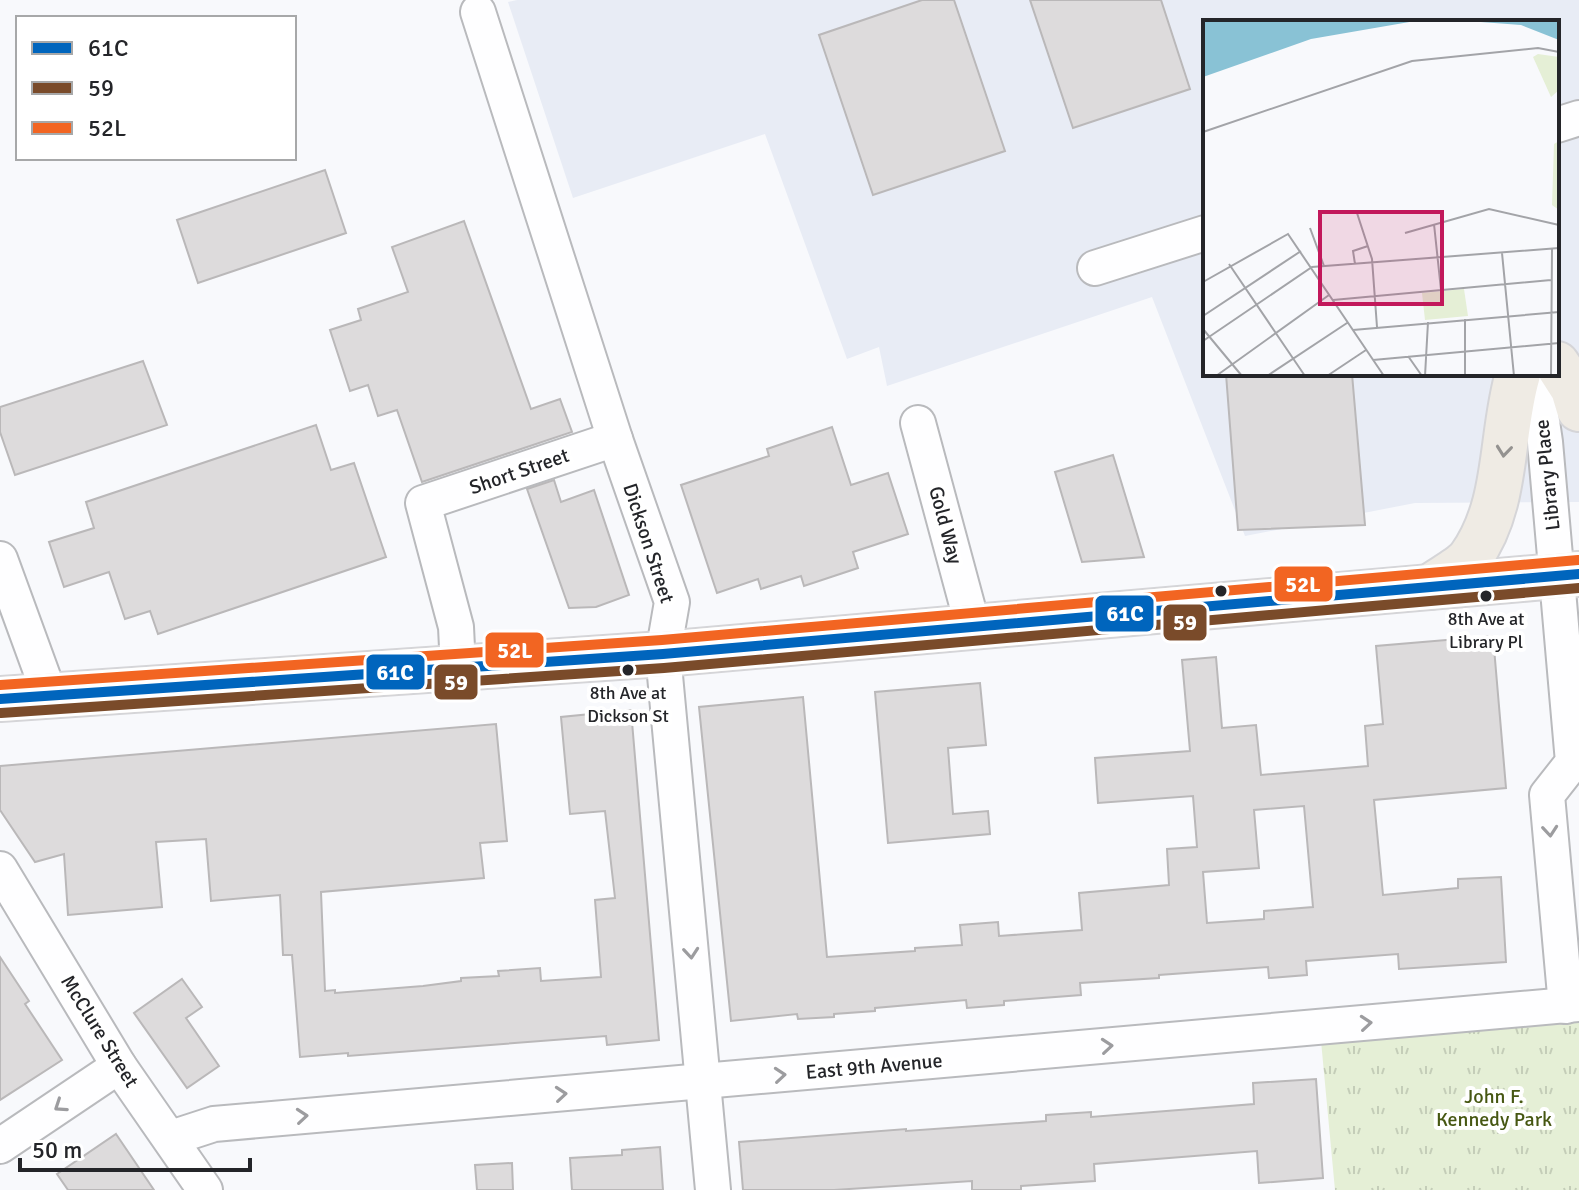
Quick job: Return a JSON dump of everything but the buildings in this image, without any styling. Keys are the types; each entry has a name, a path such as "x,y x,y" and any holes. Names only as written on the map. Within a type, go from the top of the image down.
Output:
{"main road":[{"path":"1559,367 1573,389 1579,409"},
{"path":"1430,587 1469,560 1488,523 1501,485 1509,403 1517,376"},
{"path":"0,699 663,654 1568,575"}],"street":[{"name":"Dickson Street","path":"478,12 615,439 672,602 663,654 713,1190"},
{"path":"1559,124 1579,118"},
{"path":"1095,268 1203,234"},
{"name":"Library Place","path":"1535,376 1568,575 1576,764"},
{"name":"Gold Way","path":"918,423 973,627"},
{"name":"Short Street","path":"458,668 456,627 423,503 615,439"},
{"path":"0,559 50,696"},
{"path":"1572,1005 1547,795 1576,764"},
{"name":"McClure Street","path":"0,869 119,1066 205,1190"},
{"name":"East 9th Avenue","path":"171,1138 214,1124 1572,1005"},
{"path":"0,1146 119,1066"}],"shaded area":[{"path":"1579,0 1579,502 1415,503 1245,536 1152,297 887,386 879,347 847,359 765,134 573,198 508,2"}],"green space":[{"name":"John F. Kennedy Park","path":"1579,1017 1579,1190 1335,1190 1321,1041"}],"transit line":[{"name":"52L","path":"0,685 662,640 1578,560"},
{"name":"61C","path":"0,699 663,654 1579,574"},
{"name":"59","path":"1,713 664,668 1579,588"}],"place":[{"name":"8th Ave at Library Pl","path":"1486,596"},
{"name":"8th Ave at Dickson St","path":"628,670"}]}
